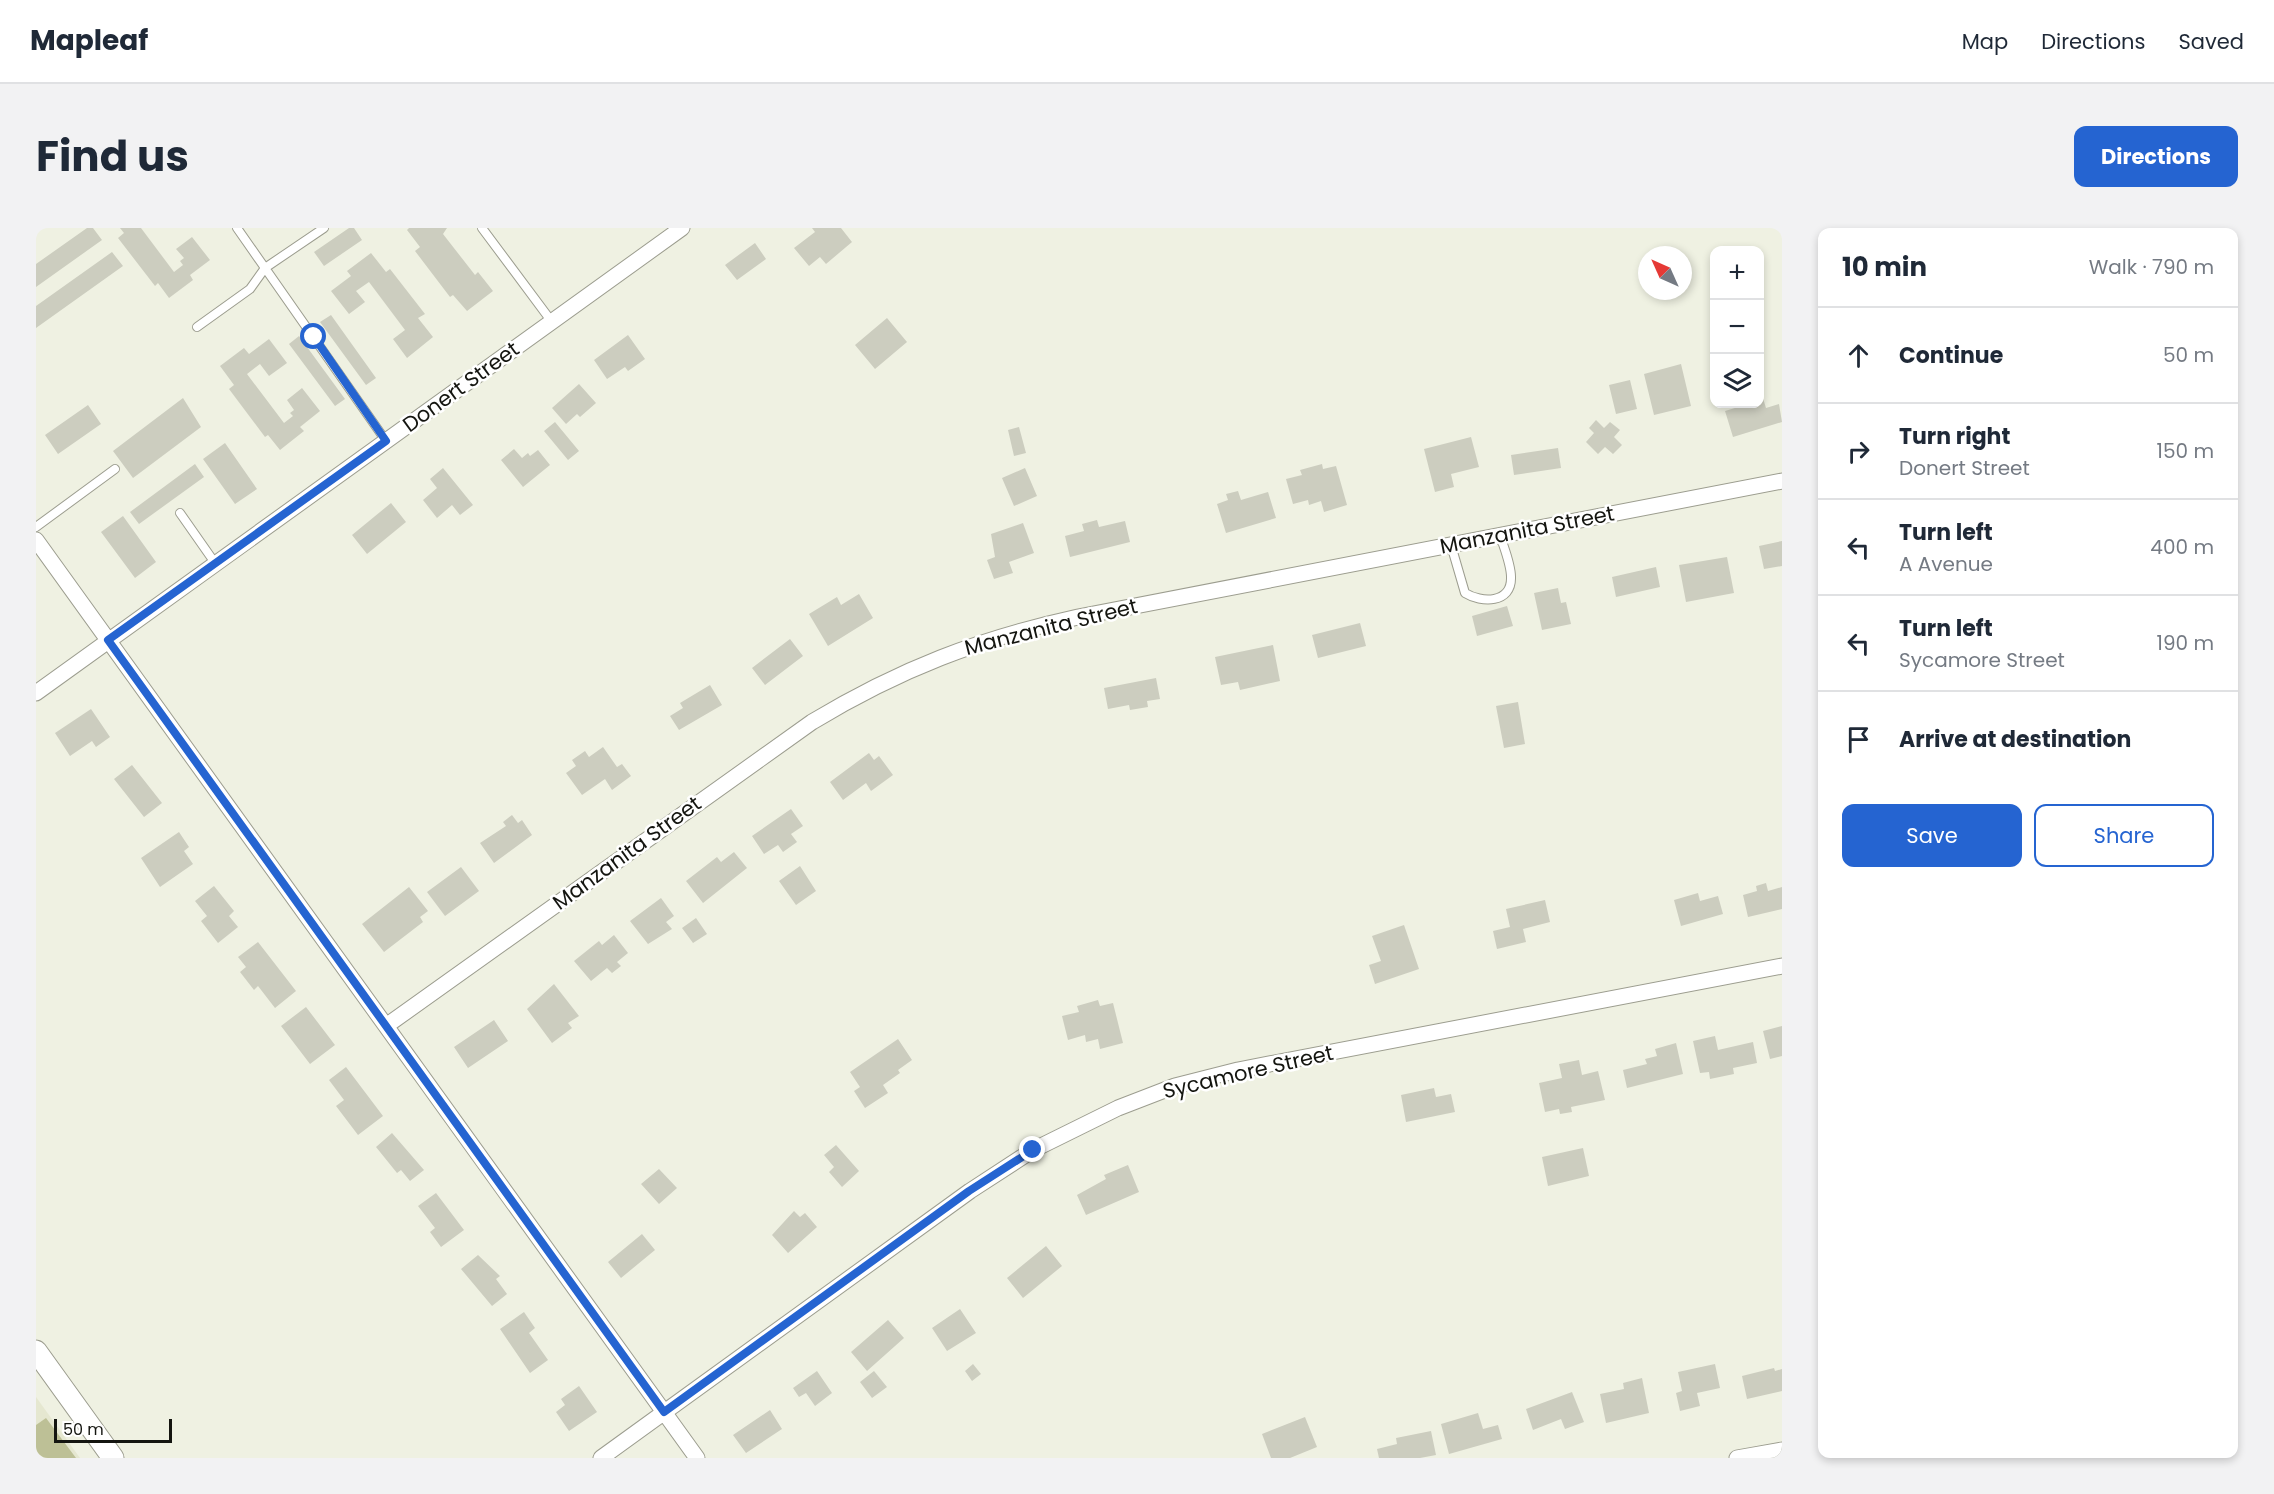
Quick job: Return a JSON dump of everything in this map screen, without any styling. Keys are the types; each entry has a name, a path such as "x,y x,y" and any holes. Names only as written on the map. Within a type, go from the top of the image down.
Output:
{"main road":[{"path":"36,1351 113,1458"}],"street":[{"name":"Donert Street","path":"36,693 682,228"},
{"name":"Manzanita Street","path":"386,1026 812,722 897,674 973,644 1038,626 1782,481"},
{"path":"36,540 697,1458"},
{"name":"Sycamore Street","path":"601,1458 969,1191 1033,1150 1118,1108 1175,1086 1238,1070 1782,966"},
{"path":"1737,1458 1782,1450"}],"lane":[{"path":"237,228 386,441"},
{"path":"197,327 250,289 265,268 324,228"},
{"path":"482,228 552,322"},
{"path":"36,527 115,469"},
{"path":"180,513 215,563"},
{"path":"1451,545 1465,592 1475,599 1487,602 1500,596 1509,587 1511,577 1500,535"}],"shaded area":[{"path":"36,1397 80,1458 36,1458"}],"green space":[{"path":"46,1418 76,1458 36,1458 36,1425"}],"building":[{"path":"87,228 93,228 102,240 36,287 36,264"},
{"path":"120,228 141,228 174,272 183,265 180,261 184,258 176,249 192,237 210,260 190,275 193,280 169,298 158,283 155,286 118,238 124,233"},
{"path":"349,228 354,228 362,240 324,266 314,252"},
{"path":"409,228 447,228 443,234 475,275 478,272 493,291 467,311 453,295 450,297 415,251 420,247 407,230"},
{"path":"812,228 841,228 852,242 826,264 820,257 809,266 794,248 815,232"},
{"path":"755,243 766,259 737,280 725,265"},
{"path":"112,252 123,266 36,328 36,306"},
{"path":"371,253 386,272 390,269 425,314 418,318 433,337 407,358 393,339 405,330 369,282 356,291 365,302 349,314 331,291 351,276 347,271"},
{"path":"331,315 376,378 366,385 320,322"},
{"path":"887,318 907,342 875,369 855,345"},
{"path":"628,335 645,359 628,371 625,367 607,379 594,360"},
{"path":"299,336 345,399 335,406 289,344"},
{"path":"269,339 287,363 269,376 260,364 247,374 284,423 293,416 290,413 294,410 287,400 302,388 320,411 300,427 304,431 280,450 268,435 265,437 229,389 234,385 220,366 244,348 249,354"},
{"path":"1681,364 1691,406 1654,415 1644,374"},
{"path":"1630,380 1637,409 1616,414 1609,385"},
{"path":"579,384 596,403 580,417 577,414 566,424 552,408"},
{"path":"183,398 201,427 133,478 113,451"},
{"path":"1764,402 1766,408 1779,404 1782,422 1733,437 1725,411 1735,408 1764,408"},
{"path":"88,405 101,424 58,454 45,435"},
{"path":"1596,420 1604,428 1610,422 1620,430 1614,437 1622,445 1613,454 1605,447 1598,454 1586,442 1594,433 1589,428"},
{"path":"555,422 579,451 568,460 544,431"},
{"path":"1019,427 1026,453 1014,456 1008,430"},
{"path":"1471,437 1479,467 1451,474 1454,487 1435,492 1424,449"},
{"path":"225,443 257,489 235,504 203,459"},
{"path":"1558,448 1561,468 1514,475 1511,455"},
{"path":"514,449 522,458 538,450 550,465 523,487 501,460"},
{"path":"195,464 204,477 139,524 130,512"},
{"path":"1322,464 1323,469 1336,466 1347,505 1324,512 1321,501 1309,505 1308,500 1293,504 1286,479 1302,475 1300,470"},
{"path":"443,468 473,505 460,515 452,505 437,518 423,500 437,488 430,479"},
{"path":"1025,468 1037,496 1014,506 1002,478"},
{"path":"1238,491 1241,500 1268,492 1276,518 1226,533 1217,504 1228,500 1226,494"},
{"path":"391,503 406,522 367,554 352,535"},
{"path":"123,516 156,562 135,578 101,532"},
{"path":"1097,520 1099,527 1125,521 1130,542 1070,557 1065,536 1084,531 1082,524"},
{"path":"1023,523 1034,553 1009,562 1013,573 994,579 987,560 995,557 991,534"},
{"path":"1782,541 1782,566 1764,569 1759,546"},
{"path":"1727,557 1734,593 1686,602 1679,565"},
{"path":"1656,567 1660,587 1616,597 1612,577"},
{"path":"1558,588 1561,603 1566,602 1571,624 1542,630 1534,593"},
{"path":"859,594 873,618 828,646 809,614 837,597 841,605"},
{"path":"1507,606 1513,626 1477,636 1472,616"},
{"path":"1360,623 1366,646 1318,658 1312,635"},
{"path":"790,639 803,656 765,685 752,668"},
{"path":"1273,645 1280,681 1240,690 1238,682 1221,685 1215,657"},
{"path":"1156,678 1160,699 1147,701 1148,707 1130,710 1129,705 1108,709 1104,688"},
{"path":"710,685 722,705 679,730 670,716 683,708 680,703"},
{"path":"1518,702 1525,744 1504,748 1496,706"},
{"path":"91,709 110,737 96,747 92,741 70,756 55,733"},
{"path":"603,747 617,767 622,764 631,776 612,790 605,779 582,795 566,773 576,766 572,760 585,751 589,757"},
{"path":"869,753 874,760 879,756 893,775 871,791 866,783 843,800 830,782"},
{"path":"132,765 162,803 144,817 114,779"},
{"path":"791,809 803,826 791,834 797,842 783,852 778,845 764,854 752,836"},
{"path":"512,815 518,823 522,820 532,835 494,863 480,843 506,826 503,822"},
{"path":"179,832 189,847 184,851 193,864 160,887 141,858"},
{"path":"734,852 747,868 703,903 686,881 717,857 721,862"},
{"path":"800,866 816,891 796,905 779,881"},
{"path":"461,867 479,891 445,916 427,892"},
{"path":"1766,883 1768,891 1782,887 1782,909 1748,917 1743,895 1757,891 1756,886"},
{"path":"214,886 234,911 229,916 238,927 218,943 201,921 207,916 195,901"},
{"path":"409,887 428,911 420,917 423,922 384,952 362,924"},
{"path":"1698,893 1700,901 1718,896 1723,914 1681,926 1674,900"},
{"path":"661,898 674,916 666,922 672,929 648,944 630,921"},
{"path":"1545,900 1550,922 1523,929 1526,942 1497,949 1493,931 1510,927 1506,909"},
{"path":"696,918 707,934 693,943 682,928"},
{"path":"1404,925 1419,969 1375,984 1369,965 1381,961 1372,936"},
{"path":"614,935 628,953 617,962 621,966 612,973 607,968 591,981 574,961 599,941 602,945"},
{"path":"258,942 296,991 275,1008 258,986 254,990 240,972 246,967 238,957"},
{"path":"554,984 579,1016 568,1023 572,1028 552,1043 527,1009"},
{"path":"1098,1000 1100,1006 1113,1003 1123,1043 1100,1049 1098,1039 1086,1042 1085,1035 1068,1040 1062,1016 1079,1012 1077,1006"},
{"path":"306,1007 335,1045 310,1064 281,1026"},
{"path":"494,1020 508,1041 468,1068 454,1047"},
{"path":"1782,1026 1782,1056 1770,1059 1763,1031"},
{"path":"1715,1036 1718,1050 1753,1042 1757,1063 1733,1068 1734,1074 1710,1079 1709,1072 1700,1073 1693,1041"},
{"path":"898,1039 912,1060 898,1070 900,1073 883,1085 888,1093 865,1108 854,1091 860,1087 850,1072"},
{"path":"1676,1043 1683,1074 1627,1088 1623,1070 1647,1064 1645,1059 1657,1056 1655,1049"},
{"path":"1579,1060 1582,1075 1598,1071 1605,1100 1571,1107 1572,1112 1560,1114 1559,1109 1545,1112 1539,1083 1562,1078 1559,1064"},
{"path":"346,1067 383,1116 358,1135 336,1106 344,1100 329,1080"},
{"path":"1434,1088 1436,1097 1451,1094 1455,1112 1406,1122 1401,1095"},
{"path":"392,1133 424,1170 410,1181 401,1170 397,1173 376,1147"},
{"path":"836,1145 859,1171 842,1187 829,1172 834,1167 824,1155"},
{"path":"1583,1148 1589,1176 1548,1186 1542,1157"},
{"path":"1128,1165 1139,1192 1086,1215 1077,1195 1106,1179 1104,1175"},
{"path":"659,1169 677,1188 659,1204 641,1184"},
{"path":"436,1193 464,1230 441,1247 430,1232 435,1228 418,1206"},
{"path":"794,1211 800,1217 805,1213 817,1227 788,1253 772,1235"},
{"path":"642,1234 655,1250 621,1278 608,1262"},
{"path":"1046,1246 1062,1266 1023,1298 1007,1278"},
{"path":"478,1255 500,1276 496,1279 507,1294 492,1306 461,1269"},
{"path":"960,1309 976,1333 947,1351 932,1328"},
{"path":"524,1312 535,1328 529,1333 548,1360 530,1373 500,1329"},
{"path":"888,1320 904,1338 867,1371 851,1352"},
{"path":"973,1364 981,1374 972,1381 965,1371"},
{"path":"1715,1364 1720,1388 1697,1393 1700,1406 1680,1411 1676,1393 1682,1391 1678,1372"},
{"path":"1774,1368 1775,1371 1782,1369 1782,1391 1747,1399 1742,1376"},
{"path":"817,1371 832,1393 815,1406 806,1393 799,1397 793,1388"},
{"path":"874,1371 887,1387 872,1398 860,1382"},
{"path":"1642,1378 1649,1413 1606,1423 1600,1394 1624,1389 1623,1383"},
{"path":"579,1386 597,1412 569,1431 556,1412 565,1405 561,1399"},
{"path":"1572,1392 1584,1422 1565,1429 1561,1419 1533,1430 1526,1409"},
{"path":"770,1410 782,1429 746,1453 733,1435"},
{"path":"1478,1413 1483,1429 1498,1425 1502,1439 1449,1454 1441,1424"},
{"path":"1305,1417 1317,1447 1290,1458 1271,1458 1262,1434"},
{"path":"1431,1431 1436,1455 1420,1458 1379,1458 1377,1449 1397,1444 1396,1438"}],"route":[{"path":"314,337 386,441 108,640 664,1412 969,1191 1033,1150"}]}
